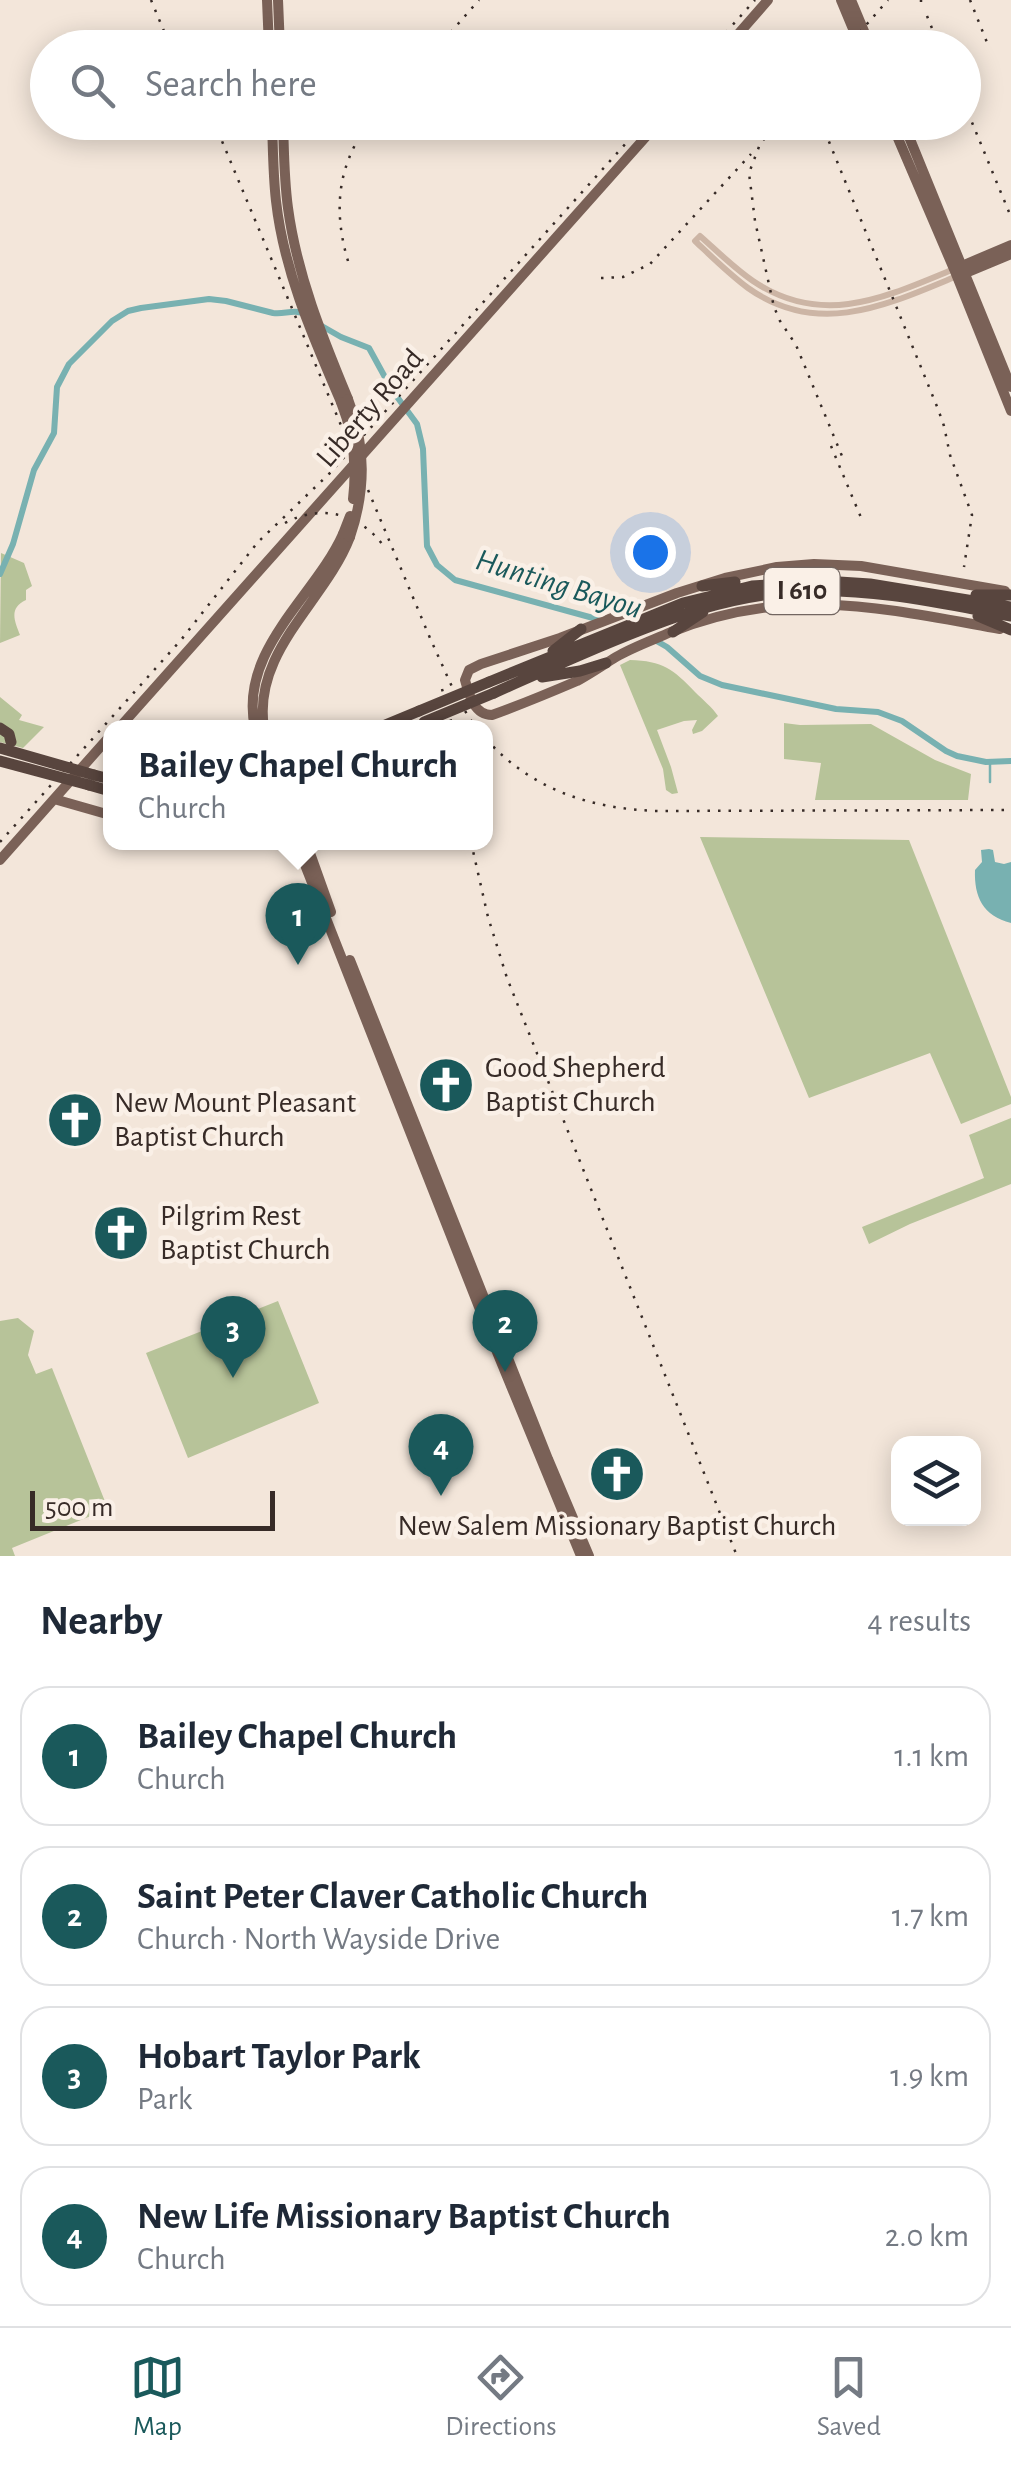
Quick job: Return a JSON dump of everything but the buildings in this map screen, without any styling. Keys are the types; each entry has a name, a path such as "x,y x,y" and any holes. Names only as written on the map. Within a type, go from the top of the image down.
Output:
{"highway":[{"path":"702,586 757,580 779,582"},
{"name":"I 610","path":"405,720 524,679 701,597 735,589 779,582 824,581 870,584 1011,606"},
{"name":"I 610","path":"641,624 775,593 846,591 1011,616"},
{"path":"946,596 1011,594"},
{"path":"669,634 725,602"},
{"path":"962,607 1011,630"},
{"path":"532,664 586,627"},
{"name":"I 610","path":"492,688 532,664 613,636"},
{"path":"524,679 606,663"},
{"path":"562,674 580,680"},
{"name":"I 610","path":"417,720 421,716"},
{"path":"0,728 10,734 6,745 103,787"},
{"path":"1,768 103,779"}],"main road":[{"path":"267,0 268,30"},
{"path":"278,0 279,30"},
{"path":"742,30 768,0"},
{"path":"841,0 853,30"},
{"path":"851,0 864,30"},
{"path":"273,140 276,201 290,270 310,328 345,400"},
{"path":"264,720 264,690 275,655 336,568 347,536 355,472 345,400 311,307 292,232 283,140"},
{"name":"Liberty Road","path":"126,720 642,140"},
{"path":"900,140 1007,385 1011,412"},
{"path":"908,140 919,177"},
{"path":"959,271 1011,245"},
{"path":"959,271 1011,254"},
{"path":"255,720 254,694 262,661 281,627 347,536"},
{"path":"1011,594 861,566 764,569 724,578 481,664 469,670 465,680 476,708 488,716 580,680 606,663 669,634 729,614 781,605 810,603 894,610 1011,630"},
{"path":"0,860 103,744"},
{"path":"1,768 6,745"},
{"path":"94,754 103,756"},
{"path":"54,799 103,813"},
{"path":"299,850 538,1443 590,1556"},
{"path":"309,850 581,1556"}],"street":[{"path":"697,238 759,285 808,308 903,294 959,271"}],"green space":[{"path":"1,553 24,563 32,586 15,611 20,635 0,643"},
{"path":"630,660 659,664 673,672 718,716 693,734 697,720 657,730 678,793 666,790 663,769 620,665"},
{"path":"0,697 22,715 19,720 44,727 23,748 0,742"},
{"path":"784,723 871,724 935,760 971,774 968,800 815,800 821,763 784,759"},
{"path":"700,837 909,840 1011,1104 961,1124 930,1053 809,1098"},
{"path":"1011,1118 1011,1184 869,1244 862,1227 984,1178 969,1135"},
{"path":"278,1301 319,1403 188,1458 146,1353"},
{"path":"18,1318 34,1331 28,1355 36,1374 52,1368 108,1509 12,1548 15,1556 0,1556 0,1321"}],"water":[{"path":"981,850 993,850 995,862 1011,862 1011,923 993,916 976,889 975,870 982,862"}],"waterway":[{"name":"Hunting Bayou","path":"0,574 13,544 34,470 54,433 57,387 69,364 112,321 141,308 209,299 273,313 306,315"},
{"name":"Hunting Bayou","path":"320,325 369,348 417,424 423,449 427,546 437,565 455,580 604,621"},
{"name":"Hunting Bayou","path":"653,639 700,676 722,685 836,709 878,712 902,721 957,756 986,762 1011,761"},
{"path":"990,762 990,782"}],"railway":[{"path":"151,0 164,30"},
{"path":"453,30 479,0"},
{"path":"728,30 755,0"},
{"path":"862,30 888,0"},
{"path":"970,0 988,45"},
{"path":"927,16 933,30"},
{"path":"222,140 430,638 471,720"},
{"path":"348,261 340,224 341,188 358,140"},
{"path":"109,720 181,640 258,542 330,473 629,140"},
{"path":"763,140 749,173 774,307 796,345 842,456"},
{"path":"828,140 944,426 972,515 964,567"},
{"path":"979,140 1011,217"},
{"path":"601,278 623,277 650,264 751,154"},
{"path":"831,446 862,520"},
{"path":"285,523 313,514 340,515 365,527 385,548"},
{"path":"442,689 451,720"},
{"path":"0,842 103,727"},
{"path":"493,746 543,784 586,801 633,809 1011,810"},
{"path":"473,850 507,978 737,1556"}],"place":[{"name":"Bailey Chapel Church","path":"298,965"},
{"name":"Good Shepherd Baptist Church","path":"446,1085"},
{"name":"New Mount Pleasant Baptist Church","path":"75,1120"},
{"name":"Pilgrim Rest Baptist Church","path":"121,1233"},
{"name":"Saint Peter Claver Catholic Church","path":"505,1372"},
{"name":"Hobart Taylor Park","path":"233,1378"},
{"name":"New Salem Missionary Baptist Church","path":"617,1474"},
{"name":"New Life Missionary Baptist Church","path":"441,1496"}]}
